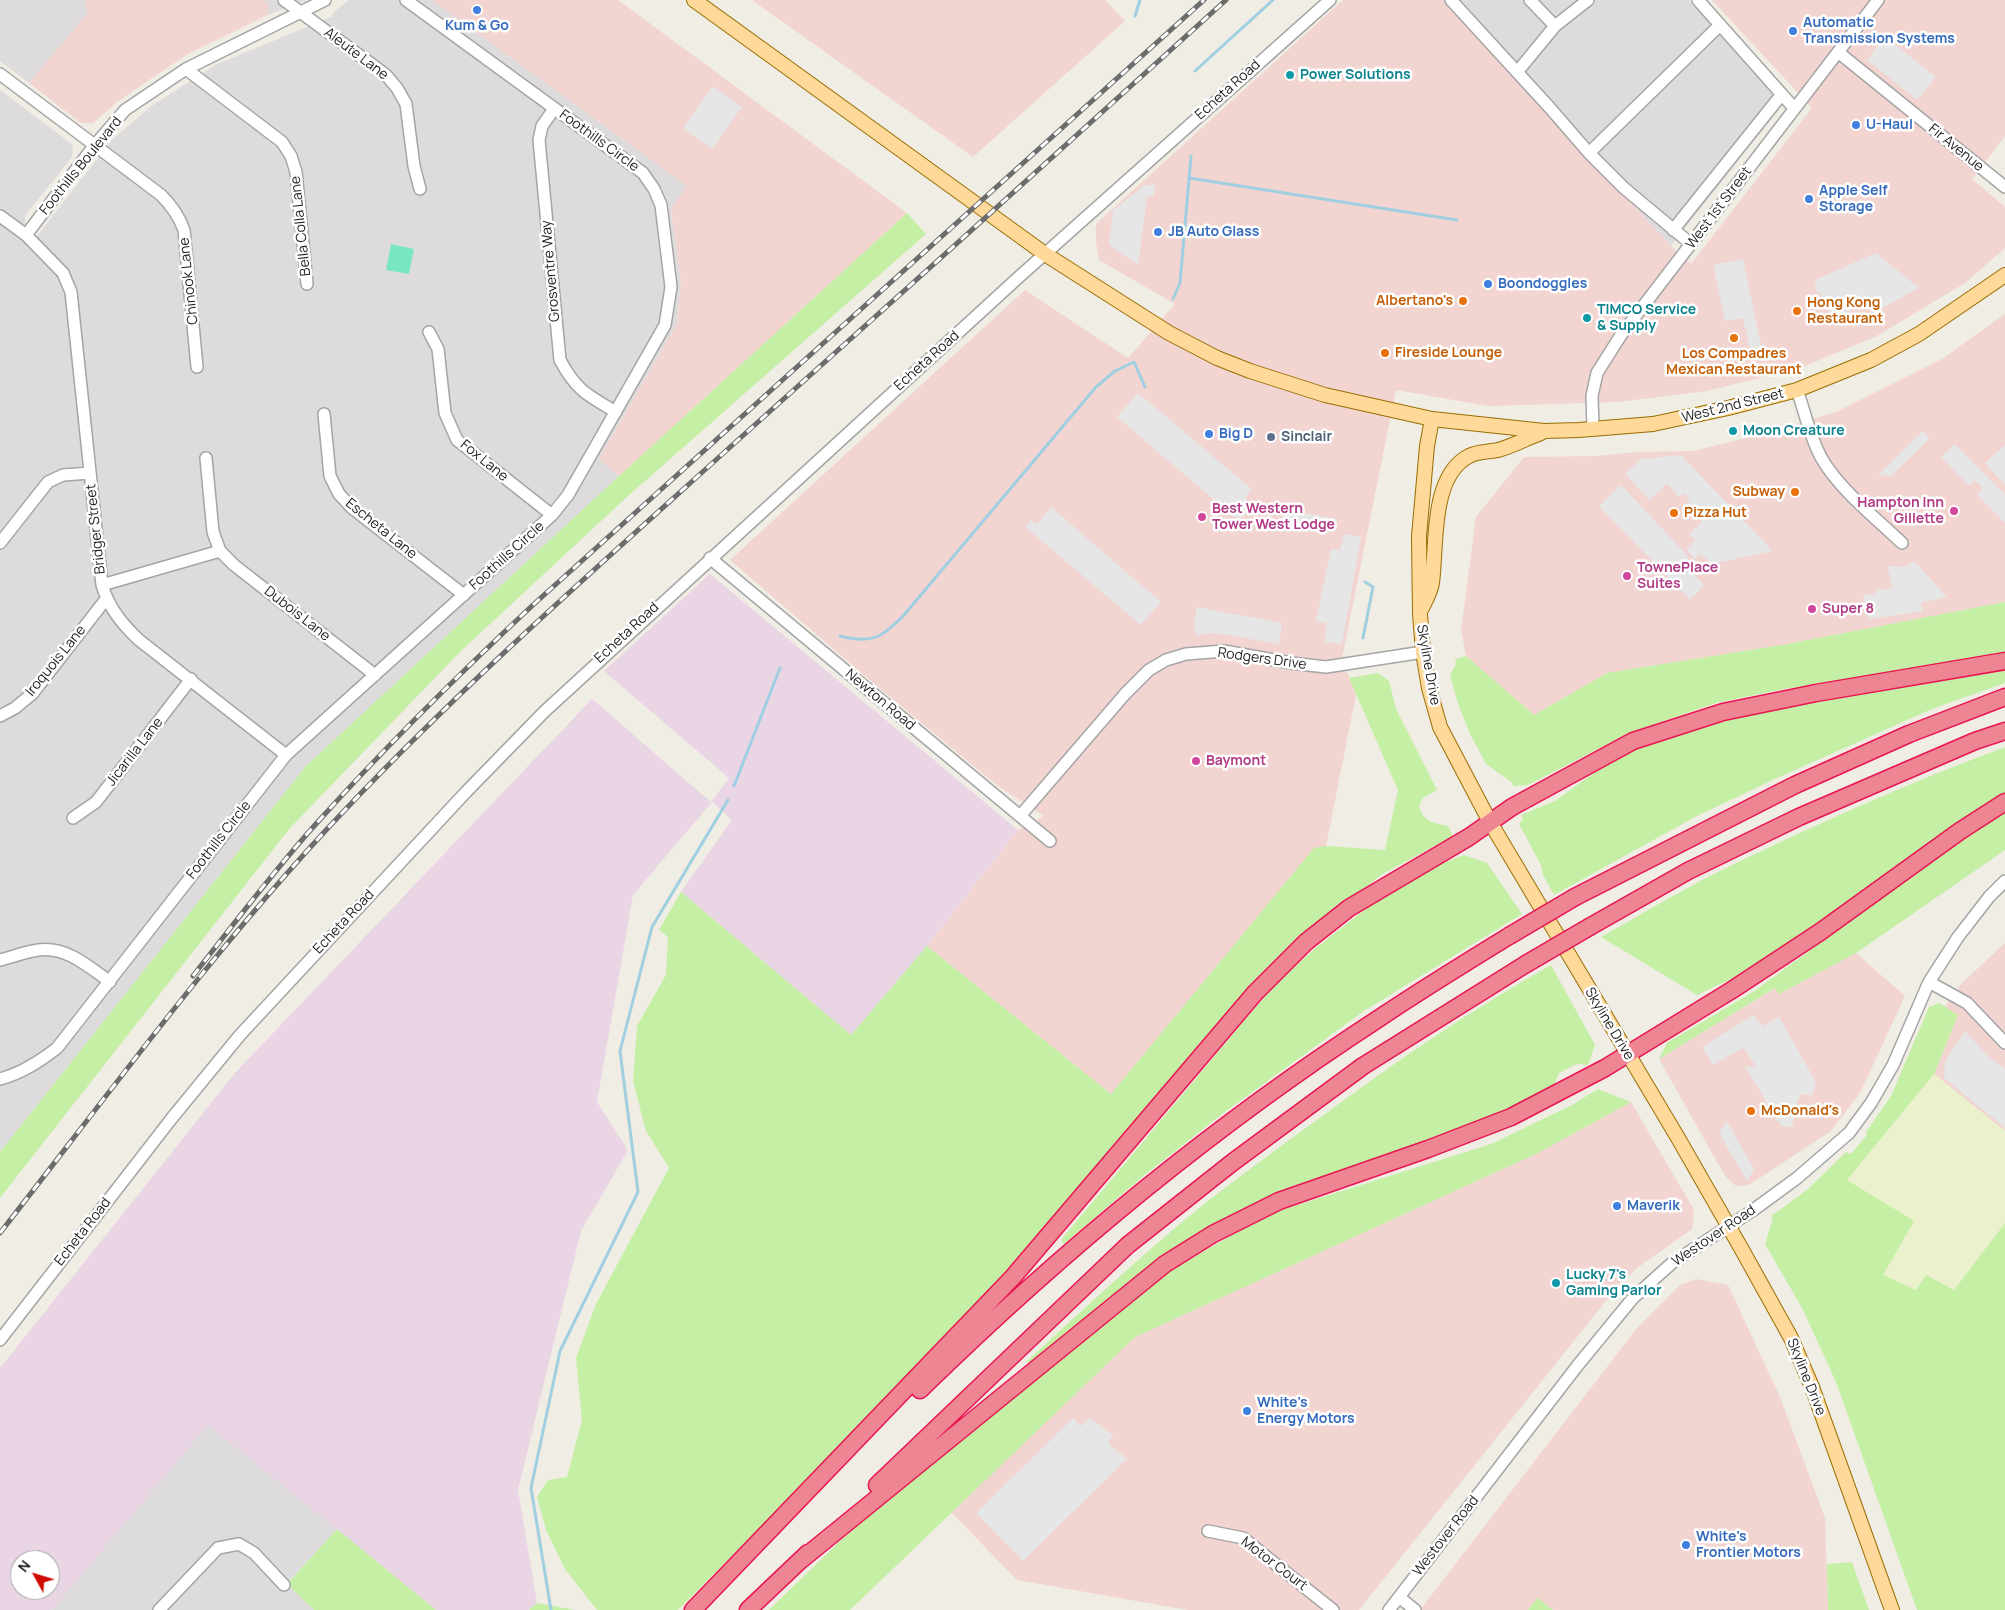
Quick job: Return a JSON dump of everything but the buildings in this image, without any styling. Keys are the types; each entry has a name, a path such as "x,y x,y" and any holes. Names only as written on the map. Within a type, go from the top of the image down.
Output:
{"highway":[{"path":"693,1610 1014,1277 1255,993 1306,942 1349,908 1512,807 1632,741 1723,712 1816,693 2005,661"},
{"path":"697,1610 948,1362 1042,1276 1136,1197 1305,1069 1377,1019 1575,897 1795,784 1908,734 2005,697"},
{"path":"748,1610 1128,1246 1233,1162 1363,1066 1526,964 1688,871 1799,817 1975,741 2005,731"},
{"path":"801,1560 1166,1264 1213,1234 1279,1201 1428,1149 1511,1117 1605,1068 1732,990 1820,932 1960,831 2005,802"}],"main road":[{"name":"West 2nd Street","path":"694,0 1045,254 1169,333 1217,358 1250,371 1325,395 1432,419 1544,431 1653,424 1690,417 1797,390 1871,360 1919,334 2005,275"},
{"name":"Skyline Drive","path":"1432,419 1427,446 1419,536 1420,614 1423,652 1429,688 1440,727 1490,822 1728,1226 1791,1338 1808,1379 1892,1610"},
{"path":"1420,614 1432,585 1442,494 1453,468 1470,455 1498,450 1544,431"}],"street":[{"name":"Aleute Lane","path":"284,0 386,75 398,88 406,104 414,166 420,189"},
{"name":"Foothills Boulevard","path":"26,235 94,146 125,110 186,69 325,0"},
{"name":"Foothills Circle","path":"0,1079 19,1073 39,1062 57,1048 286,755 552,515 568,494 665,325 670,307 671,287 662,205 654,188 643,173 406,0"},
{"name":"Echeta Road","path":"0,1340 172,1118 240,1035 466,792 545,711 710,558 1045,254 1330,0"},
{"path":"1451,0 1518,71 1589,153 1624,188 1691,244"},
{"path":"1530,0 1555,26"},
{"path":"1518,71 1555,26 1588,0"},
{"path":"1698,0 1794,108"},
{"name":"West 1st Street","path":"1593,429 1592,396 1597,373 1620,335 1878,0"},
{"path":"1589,153 1720,25"},
{"name":"Fir Avenue","path":"1838,52 2005,187"},
{"name":"Bella Colla Lane","path":"186,69 282,142 291,156 296,172 307,284"},
{"name":"Chinook Lane","path":"0,74 161,195 171,205 179,217 184,230 197,367"},
{"path":"1673,230 1782,94"},
{"name":"Grosventre Way","path":"554,109 542,126 539,140 560,360 570,380 585,394 616,412"},
{"path":"0,216 26,235"},
{"name":"Bridger Street","path":"26,235 63,273 71,292 102,585 106,599 119,620 139,640 286,755"},
{"name":"Fox Lane","path":"429,332 438,349 445,413 458,440 552,515"},
{"path":"1797,390 1822,458 1835,476 1859,502 1902,543"},
{"name":"Escheta Lane","path":"324,414 330,476 339,494 352,508 464,595"},
{"name":"Dubois Lane","path":"206,458 213,532 220,551 234,565 375,675"},
{"path":"0,543 48,482 63,475 90,472"},
{"path":"102,585 220,551"},
{"name":"Newton Road","path":"710,558 1050,842"},
{"name":"Iroquois Lane","path":"0,716 15,708 33,693 106,599"},
{"name":"Rodgers Drive","path":"1020,816 1125,694 1149,670 1166,660 1186,654 1224,651 1290,663 1326,667 1423,652"},
{"name":"Jicarilla Lane","path":"73,818 96,802 191,679"},
{"name":"Westover Road","path":"1389,1610 1578,1365 1633,1298 1672,1263 1797,1178 1849,1132 1871,1104 1892,1065 1929,982 1958,937 1989,897 2005,881"},
{"path":"0,960 39,950 60,951 78,959 110,982"},
{"path":"1929,982 1967,1003 2005,1043"},
{"name":"Motor Court","path":"1208,1531 1242,1538 1333,1610"},
{"path":"159,1610 218,1548 239,1544 254,1553 284,1585"},
{"path":"1399,1597 1415,1610"}],"shaded area":[{"path":"0,0 84,0 88,13 29,83 0,61"},
{"path":"84,0 263,0 268,4 268,15 186,55 117,102 93,123 81,123 29,83 88,13"},
{"path":"263,0 306,0 268,15 268,4"},
{"path":"349,0 432,0 687,186 671,209 681,281 677,324 599,459 619,476 306,766 0,1152 0,90 73,145 72,157 25,216 27,249 112,140 150,107 215,65 331,17 335,11"},
{"path":"432,0 618,0 907,213 619,476 599,459 677,324 681,281 671,209 687,186"},
{"path":"752,0 1105,0 1125,21 973,157"},
{"path":"1343,0 1442,0 1671,246 1691,264 1812,108 1712,0 2005,0 2005,136 1972,179 2005,207 2005,248 1965,283 1877,336 1800,368 1707,391 1617,402 1488,406 1396,390 1342,658 1356,695 1326,846 1314,849 1111,1094 927,946 1018,830 1044,816 998,786 865,676 730,560 1025,290 1128,358 1175,304 1099,260 1096,224"},
{"path":"1442,0 1689,0 1783,104 1671,246"},
{"path":"1885,37 1936,77 1917,100 1867,60"},
{"path":"713,86 742,107 712,149 683,128"},
{"path":"1156,184 1153,197 1147,197 1138,265 1109,245 1113,210 1144,186"},
{"path":"1876,253 1919,288 1875,312 1869,302 1832,319 1824,297 1816,291 1815,280"},
{"path":"1743,259 1763,354 1751,356 1743,318 1725,321 1713,265"},
{"path":"2005,314 2005,602 1782,645 1607,673 1534,715 1466,656 1461,631 1476,517 1524,457 1598,456 1637,452 1694,451 1766,433 1836,412 1942,359"},
{"path":"1138,393 1252,489 1246,497 1246,513 1239,521 1117,417"},
{"path":"1923,431 1930,438 1891,476 1878,475"},
{"path":"1955,444 2005,495 2005,523 1977,495 1983,488 1975,480 1969,486 1941,457"},
{"path":"2005,445 2005,485 1985,463"},
{"path":"1681,455 1773,551 1711,564 1701,554 1695,559 1686,549 1695,541 1689,534 1702,522 1686,504 1690,500 1683,493 1679,497 1667,484 1649,500 1625,474 1641,459"},
{"path":"1621,485 1689,557 1683,563 1704,585 1690,600 1599,506"},
{"path":"1051,507 1161,602 1141,625 1025,527 1031,520 1037,524"},
{"path":"1283,509 1337,519 1335,530 1281,521"},
{"path":"1344,534 1361,537 1342,644 1324,642 1327,623 1316,621 1331,549 1340,550"},
{"path":"1914,561 1947,597 1921,603 1923,611 1869,619 1863,596 1876,593 1876,590 1893,588 1887,566 1904,567"},
{"path":"710,574 1018,830 927,946 851,1035 681,892 732,820 712,802 633,895 597,1102 628,1150 581,1231 518,1490 537,1603 529,1610 436,1610 208,1425 52,1610 0,1610 0,1368 235,1073 592,699 711,802 729,778 604,671"},
{"path":"1197,607 1282,623 1279,644 1221,634 1207,633 1196,636 1194,626"},
{"path":"2005,943 2005,1131 1934,1074 1958,1015 1945,1007 1960,985"},
{"path":"1856,953 1905,996 1860,1093 1831,1131 1749,1185 1736,1186 1725,1176 1659,1059 1776,988 1779,994"},
{"path":"1753,1015 1763,1026 1779,1017 1816,1082 1812,1095 1801,1094 1796,1105 1792,1127 1781,1126 1745,1067 1756,1066 1743,1048 1713,1065 1702,1047"},
{"path":"1965,1031 1988,1056 2005,1069 2005,1128 1944,1078 1945,1061"},
{"path":"1631,1102 1694,1210 1692,1229 1637,1268 1613,1292 1359,1610 1188,1610 1017,1580 951,1512 1135,1337 1538,1153"},
{"path":"1727,1121 1754,1169 1747,1181 1719,1133"},
{"path":"1696,1279 1728,1285 1780,1397 1825,1518 1828,1610 1553,1610 1538,1598 1528,1610 1420,1610 1637,1328 1680,1285"},
{"path":"1073,1418 1081,1426 1090,1418 1114,1436 1108,1443 1127,1459 1023,1561 976,1513"},
{"path":"208,1424 337,1529 287,1583 314,1610 52,1610"}],"green space":[{"path":"907,213 926,234 628,496 461,651 290,828 0,1198 0,1152 306,766"},
{"path":"391,244 414,249 409,274 386,270"},
{"path":"2005,602 2005,655 1864,680 1789,688 1716,703 1629,733 1528,785 1513,786 1513,783 1486,764 1470,734 1458,704 1450,675 1456,664 1455,659 1466,656 1534,715 1607,673 1782,645"},
{"path":"2005,668 2005,683 1932,709 1775,779 1697,816 1554,895 1543,875 1541,865 1519,824 1523,819 1521,815 1555,801 1616,757 1670,735 1736,717 1826,698"},
{"path":"1378,673 1389,681 1396,709 1437,790 1423,798 1419,806 1421,811 1426,819 1448,826 1453,836 1381,875 1302,938 1014,1272 678,1610 597,1610 565,1569 546,1530 537,1497 548,1480 567,1477 582,1420 576,1358 596,1304 669,1168 646,1131 633,1081 637,1026 666,975 668,937 659,930 681,892 851,1035 927,946 1111,1094 1314,848 1326,846 1385,850 1398,790 1349,678"},
{"path":"2005,747 2005,793 1933,840 1826,921 1742,974 1697,995 1601,937 1700,881 1786,840 1894,791"},
{"path":"2005,811 2005,850 1856,953 1779,994 1775,988 1659,1059 1667,1043 1756,990 1942,853"},
{"path":"1464,855 1487,863 1522,914 1364,1011 1222,1114 1141,1178 1064,1244 1061,1240 1281,979 1316,948 1375,902 1433,867"},
{"path":"1551,965 1595,1045 1588,1065 1577,1064 1559,1073 1554,1085 1468,1126 1283,1191 1174,1249 1029,1364 1027,1361 1123,1273 1233,1181 1405,1057 1463,1018"},
{"path":"1939,1003 1958,1015 1934,1074 1847,1180 1914,1221 1883,1275 1916,1290 1926,1275 1954,1290 2005,1223 2005,1610 1917,1610 1836,1382 1802,1308 1765,1244 1773,1218 1771,1216 1807,1190 1846,1152 1851,1154 1867,1135 1866,1132 1891,1096 1929,1007"},
{"path":"1934,1074 2005,1131 2005,1223 1954,1290 1926,1275 1916,1290 1883,1275 1847,1180"},
{"path":"1598,1089 1631,1102 1538,1153 1135,1337 850,1610 769,1610 841,1540 926,1466 1173,1269 1269,1214 1491,1144 1572,1105"},
{"path":"337,1529 436,1610 314,1610 287,1584"},
{"path":"1852,1562 1869,1610 1828,1610 1827,1564"},
{"path":"1538,1598 1553,1610 1528,1610"},
{"path":"537,1603 575,1610 529,1610"}],"waterway":[{"path":"1135,16 1140,0"},
{"path":"1195,71 1273,0"},
{"path":"1173,299 1180,283 1191,156"},
{"path":"1189,178 1457,220"},
{"path":"840,636 869,639 883,634 896,623 1096,387 1115,371 1134,362 1145,387"},
{"path":"1363,638 1373,587 1365,582"},
{"path":"734,786 780,668"},
{"path":"551,1610 531,1488 560,1351 638,1192 620,1051 652,927 728,800"}],"railway":[{"path":"193,976 268,880 315,825 422,712 477,658 534,604 1204,0"},
{"path":"0,1233 124,1072 252,914 297,862 390,763 587,576 1226,0"}],"place":[{"name":"Kum & Go","path":"477,10"},
{"name":"Automatic Transmission Systems","path":"1793,31"},
{"name":"Power Solutions","path":"1290,75"},
{"name":"U-Haul","path":"1856,125"},
{"name":"Apple Self Storage","path":"1809,199"},
{"name":"JB Auto Glass","path":"1158,232"},
{"name":"Boondoggles","path":"1488,284"},
{"name":"Albertano's","path":"1463,301"},
{"name":"Hong Kong Restaurant","path":"1797,311"},
{"name":"TIMCO Service & Supply","path":"1587,318"},
{"name":"Los Compadres Mexican Restaurant","path":"1734,338"},
{"name":"Fireside Lounge","path":"1385,353"},
{"name":"Moon Creature","path":"1733,431"},
{"name":"Big D","path":"1209,434"},
{"name":"Sinclair","path":"1271,437"},
{"name":"Subway","path":"1795,492"},
{"name":"Hampton Inn Gillette","path":"1954,511"},
{"name":"Pizza Hut","path":"1674,513"},
{"name":"Best Western Tower West Lodge","path":"1202,517"},
{"name":"TownePlace Suites","path":"1627,576"},
{"name":"Super 8","path":"1812,609"},
{"name":"Baymont","path":"1196,761"},
{"name":"McDonald's","path":"1751,1111"},
{"name":"Maverik","path":"1617,1206"},
{"name":"Lucky 7's Gaming Parlor","path":"1556,1283"},
{"name":"White's Energy Motors","path":"1247,1411"},
{"name":"White's Frontier Motors","path":"1686,1545"}]}
